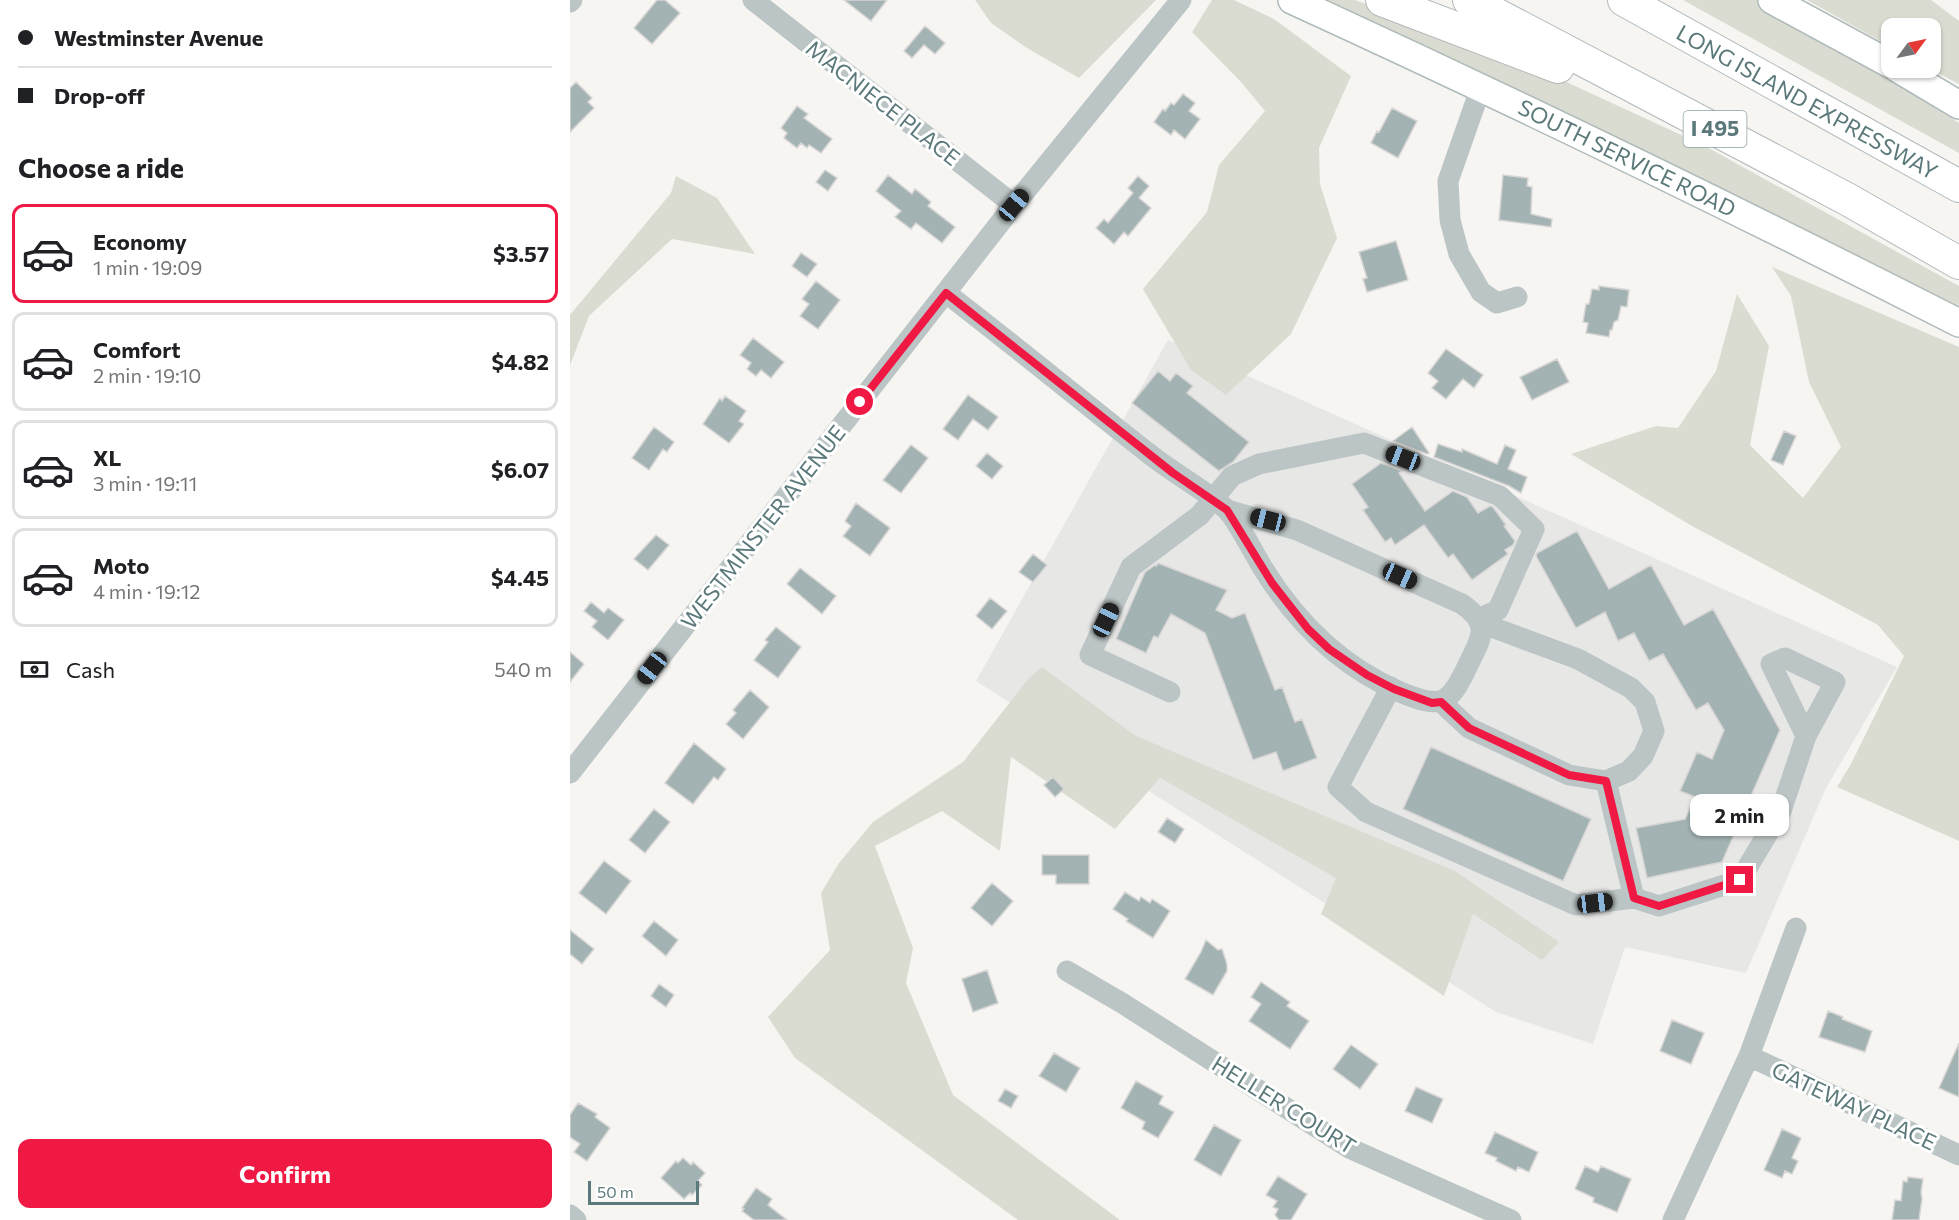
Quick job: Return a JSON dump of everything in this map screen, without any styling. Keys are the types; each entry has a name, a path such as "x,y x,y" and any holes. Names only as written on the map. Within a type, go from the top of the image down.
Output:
{"highway":[{"path":"1382,0 1536,57 1847,200"},
{"name":"I 495","path":"1469,0 1847,200 1959,263"},
{"name":"LONG ISLAND EXPRESSWAY","path":"1624,0 1959,186"}],"main road":[{"name":"SOUTH SERVICE ROAD","path":"1292,0 1481,87 1959,323"},
{"path":"1772,0 1881,59"},
{"path":"1914,78 1959,105"}],"street":[{"name":"MACNIECE PLACE","path":"753,0 1014,205"},
{"name":"WESTMINSTER AVENUE","path":"570,773 1014,205 1181,0"},
{"path":"1481,87 1448,181 1450,220 1459,254 1480,292 1497,303 1517,297"},
{"path":"946,293 1173,473 1219,504 1298,530 1462,604 1473,612 1479,621 1482,635 1453,693 1441,702 1432,703 1390,687 1367,675 1329,649 1308,629 1272,583 1219,504"},
{"path":"1170,693 1090,655 1131,567 1200,514 1219,504 1232,476 1259,464 1364,442 1500,496 1534,529 1498,610 1479,621"},
{"path":"1441,702 1469,728 1569,775 1606,781 1629,771 1643,756 1654,731 1645,702 1631,688 1578,659 1479,621"},
{"path":"1390,687 1338,787 1366,812 1576,905 1634,898 1659,906 1740,880 1781,811 1806,736"},
{"path":"1606,781 1634,898"},
{"path":"1673,1220 1749,1056 1796,928"},
{"name":"HELLER COURT","path":"1067,971 1122,1003 1349,1148 1511,1220"},
{"name":"GATEWAY PLACE","path":"1749,1056 1959,1155"},
{"path":"570,1215 576,1220"}],"shaded area":[{"path":"975,0 1156,0 1079,78 1027,48 991,23"},
{"path":"1212,0 1234,0 1274,19 1351,76 1319,148 1320,184 1337,238 1291,334 1226,395 1191,370 1143,289 1207,212 1219,165 1265,111 1241,82 1192,32"},
{"path":"1322,0 1355,0 1536,68 1703,145 1959,286 1959,311 1782,219"},
{"path":"1683,0 1760,0 1780,11 1881,74 1881,78 1887,78 1959,123 1959,153"},
{"path":"1807,0 1931,0 1959,21 1959,84 1941,75 1941,18 1881,18 1881,41"},
{"path":"676,176 717,198 755,254 672,239 589,316 570,365 570,315 671,193"},
{"path":"1772,267 1959,347 1959,841 1837,787 1851,764 1904,656 1878,625 1692,526 1571,454 1656,426 1678,428 1716,371 1737,294 1769,346 1750,445 1803,498 1841,447 1809,382 1791,296"},
{"path":"1168,340 1897,667 1826,788 1746,973 1625,947 1593,1044 1496,1012 976,681"},
{"path":"1042,667 1136,736 1455,871 1559,942 1542,960 1473,914 1444,996 1321,914 1336,878 1160,778 1115,829 1011,757 1000,851 942,811 875,846 913,948 906,983 953,1095 1120,1220 1018,1220 795,1058 768,1017 830,950 821,893 839,863 873,822 963,762 1029,678"}],"building":[{"path":"657,0 665,0 680,13 652,44 634,28"},
{"path":"844,0 887,0 871,21"},
{"path":"925,26 945,43 935,54 924,45 912,58 904,51"},
{"path":"576,82 592,98 588,102 594,108 570,132 570,88"},
{"path":"1183,94 1195,103 1189,111 1200,119 1185,139 1174,130 1171,135 1154,122 1163,109 1165,111 1171,103 1174,105"},
{"path":"797,106 808,114 804,118 832,139 821,153 801,143 797,148 784,138 787,133 781,128"},
{"path":"1392,108 1417,121 1398,158 1371,143"},
{"path":"825,170 837,178 828,191 816,182"},
{"path":"888,175 912,194 915,189 931,202 928,206 955,227 942,243 916,223 911,229 895,217 901,211 876,191"},
{"path":"1503,175 1528,178 1527,186 1532,187 1531,214 1552,219 1551,227 1499,220"},
{"path":"1138,176 1149,186 1139,198 1151,208 1128,236 1124,232 1114,244 1096,228 1104,219 1108,223 1133,193 1128,188"},
{"path":"1396,241 1408,280 1367,292 1363,279 1367,278 1359,252"},
{"path":"801,253 817,264 807,277 792,266"},
{"path":"816,281 840,300 818,329 800,316 809,304 802,299"},
{"path":"1599,286 1629,290 1627,307 1621,306 1618,320 1614,322 1609,337 1586,333 1588,323 1583,322 1586,304 1589,304 1592,289 1599,290"},
{"path":"753,338 784,362 771,378 761,370 756,376 747,369 751,363 740,355"},
{"path":"1446,349 1483,375 1474,388 1463,379 1446,399 1432,388 1438,381 1428,373"},
{"path":"1557,359 1569,382 1532,400 1520,377"},
{"path":"1158,371 1170,381 1176,373 1193,386 1187,393 1249,442 1233,462 1219,471 1132,403"},
{"path":"968,395 998,417 988,430 973,419 958,440 943,429"},
{"path":"725,396 746,411 739,421 744,424 729,443 703,424 720,398 722,401"},
{"path":"654,427 674,442 667,452 663,449 649,470 632,458"},
{"path":"1412,427 1429,453 1393,441"},
{"path":"1784,431 1796,436 1783,465 1771,460"},
{"path":"1438,444 1462,452 1462,449 1497,464 1505,445 1516,450 1508,469 1527,477 1521,493 1509,486 1434,457"},
{"path":"911,445 928,458 901,493 883,480"},
{"path":"987,453 1003,466 992,479 976,466"},
{"path":"1381,463 1402,471 1399,473 1425,511 1453,491 1467,497 1478,513 1490,506 1493,507 1515,541 1505,550 1508,554 1472,580 1453,554 1448,558 1424,525 1395,545 1391,538 1385,542 1363,510 1368,507 1352,484"},
{"path":"856,503 890,528 870,556 843,536 851,526 845,521"},
{"path":"1577,531 1609,589 1651,565 1684,625 1713,609 1780,730 1722,862 1647,878 1636,828 1685,819 1695,797 1680,791 1697,752 1712,759 1724,730 1708,703 1696,710 1663,654 1649,661 1634,633 1618,641 1605,612 1576,628 1536,556 1537,553"},
{"path":"656,535 669,545 648,570 634,559"},
{"path":"1033,554 1047,565 1033,582 1019,572"},
{"path":"1158,563 1227,590 1216,610 1232,618 1245,613 1275,690 1282,687 1295,722 1302,719 1317,758 1283,771 1276,752 1253,760 1205,633 1171,614 1158,638 1154,636 1146,653 1116,639 1145,572"},
{"path":"800,568 836,596 822,614 787,584"},
{"path":"990,598 1007,611 992,629 976,616"},
{"path":"591,602 604,613 608,608 624,620 608,640 592,627 597,621 584,611"},
{"path":"776,627 801,647 778,678 754,660 768,642 765,640"},
{"path":"570,652 584,664 570,682"},
{"path":"750,690 769,707 743,739 726,724 736,713 733,710"},
{"path":"694,743 726,769 718,780 714,777 693,804 665,783"},
{"path":"1431,747 1591,819 1563,881 1403,809"},
{"path":"1053,777 1064,789 1055,797 1044,785"},
{"path":"654,809 670,822 645,853 629,840"},
{"path":"1167,818 1184,829 1175,843 1158,832"},
{"path":"1042,855 1089,855 1089,884 1056,884 1056,875 1042,875"},
{"path":"604,861 631,881 606,914 579,893"},
{"path":"992,883 1013,901 992,926 971,908"},
{"path":"1125,892 1139,901 1141,897 1150,903 1152,899 1170,911 1153,938 1126,921 1128,919 1113,909"},
{"path":"654,921 678,940 666,956 642,936"},
{"path":"570,930 594,949 582,964 570,954"},
{"path":"1206,940 1218,950 1222,949 1227,964 1227,971 1213,995 1185,979"},
{"path":"987,970 998,1003 973,1012 962,979"},
{"path":"1261,982 1290,1002 1287,1006 1309,1021 1290,1049 1249,1021 1261,1004 1251,997"},
{"path":"659,984 674,995 666,1007 651,996"},
{"path":"1828,1011 1872,1031 1865,1052 1819,1037"},
{"path":"1672,1020 1704,1033 1691,1064 1660,1051"},
{"path":"1959,1043 1959,1097 1939,1088"},
{"path":"1351,1045 1378,1064 1360,1089 1333,1069"},
{"path":"1054,1053 1080,1068 1066,1092 1039,1076"},
{"path":"1136,1081 1163,1096 1159,1104 1174,1112 1158,1138 1142,1129 1145,1122 1121,1108"},
{"path":"1416,1087 1443,1099 1432,1123 1405,1111"},
{"path":"1005,1089 1018,1096 1011,1108 998,1101"},
{"path":"578,1103 597,1114 595,1117 610,1128 587,1161 574,1152 580,1144 570,1137 570,1115"},
{"path":"1214,1125 1241,1140 1221,1176 1194,1160"},
{"path":"1782,1129 1801,1138 1792,1158 1798,1161 1792,1174 1785,1171 1782,1178 1764,1170"},
{"path":"1495,1132 1538,1152 1529,1172 1518,1167 1516,1171 1485,1153"},
{"path":"683,1158 691,1165 693,1162 705,1173 698,1181 702,1185 684,1199 661,1178 676,1161 678,1163"},
{"path":"1585,1166 1598,1172 1601,1166 1631,1179 1617,1212 1593,1202 1594,1198 1575,1189"},
{"path":"1278,1176 1307,1194 1291,1220 1279,1220 1275,1215 1278,1209 1273,1207 1277,1201 1266,1195"},
{"path":"1908,1177 1923,1179 1919,1220 1892,1220 1895,1200 1901,1201 1903,1181 1907,1182"},
{"path":"756,1188 772,1199 768,1205 787,1220 754,1220 742,1211"}],"route":[{"path":"860,402 946,293 1173,473 1227,510 1272,583 1308,629 1329,649 1367,675 1394,689 1432,703 1441,702 1469,728 1569,775 1606,781 1634,898 1659,906 1740,880"}]}
